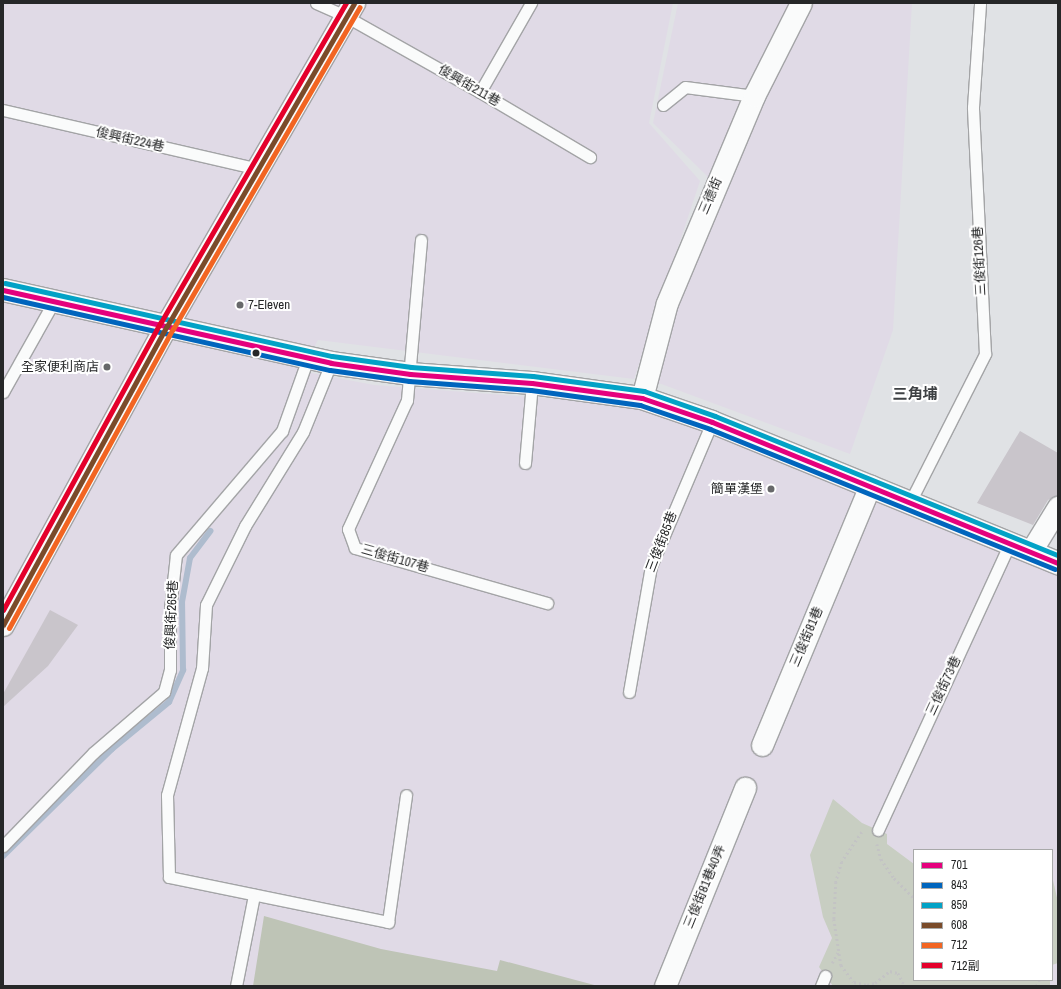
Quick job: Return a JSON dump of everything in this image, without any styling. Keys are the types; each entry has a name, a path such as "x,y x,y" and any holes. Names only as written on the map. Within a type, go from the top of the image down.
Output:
{"street":[{"name":"三德街","path":"642,398 667,303 754,96 801,3"},
{"path":"3,625 167,326 350,10"},
{"path":"3,290 331,363 410,374 532,383 642,398 712,422 1010,542 1058,563"},
{"name":"三俊街81巷","path":"762,745 870,486"},
{"path":"1031,552 1058,507"},
{"name":"三俊街81巷40弄","path":"664,986 745,788"}],"lane":[{"name":"俊興街211巷","path":"316,3 350,10 480,92 590,157"},
{"path":"480,92 531,3"},
{"name":"三俊街126巷","path":"910,502 985,354 973,107 980,3"},
{"path":"663,105 685,87 754,96"},
{"name":"俊興街224巷","path":"3,110 258,169"},
{"path":"410,374 421,240"},
{"path":"3,392 54,301"},
{"name":"俊興街265巷","path":"3,846 93,753 164,692 170,670 170,609 176,555 282,432 308,358"},
{"path":"331,363 303,432 245,526 206,605 202,668 167,795 169,877 388,922 406,795"},
{"name":"三俊街107巷","path":"410,374 407,400 348,529 355,548 547,603"},
{"path":"525,463 532,383"},
{"name":"三俊街85巷","path":"629,692 650,566 712,422"},
{"name":"三俊街73巷","path":"874,834 1010,542"},
{"path":"236,986 254,895"}],"path":[{"path":"905,986 898,973 890,971 875,983 867,985 854,982 841,965 834,919 836,882 853,841 862,831 874,834 881,859 894,878 913,897"}],"shaded area":[{"path":"3,3 673,3 649,123 700,181 634,379 318,340 301,371 374,385 646,406 1058,567 1058,986 3,986"},
{"path":"678,3 912,3 893,330 850,454 656,382 674,307 710,230 707,176 653,123"},
{"path":"833,799 862,823 887,834 887,844 913,863 913,981 1050,981 1050,986 833,986 819,967 832,938 823,917 810,855"},
{"path":"1053,880 1058,902 1058,963 1053,965"},
{"path":"264,916 381,949 497,971 500,960 598,986 253,986"}],"building":[{"path":"1020,431 1058,453 1058,495 1048,500 1033,525 977,503"},
{"path":"50,610 78,625 48,666 3,707 3,694"}],"waterway":[{"path":"3,856 112,749 169,702 183,670 182,602 190,558 210,531"}],"transit line":[{"name":"712副","path":"3,610 161,322 346,3"},
{"name":"608","path":"3,625 167,326 354,3"},
{"name":"712","path":"9,628 173,329 360,7"},
{"name":"859","path":"5,283 332,356 411,367 533,376 644,391 715,416 1058,555"},
{"name":"701","path":"3,290 331,363 410,374 532,383 642,398 712,422 1058,563"},
{"name":"843","path":"3,297 330,370 409,381 531,390 640,405 710,429 1055,569"}],"place":[{"name":"7-Eleven","path":"240,305"},
{"name":"全家便利商店","path":"107,367"},
{"name":"簡單漢堡","path":"771,489"}],"district":[{"name":"三角埔","path":"915,394"}]}
